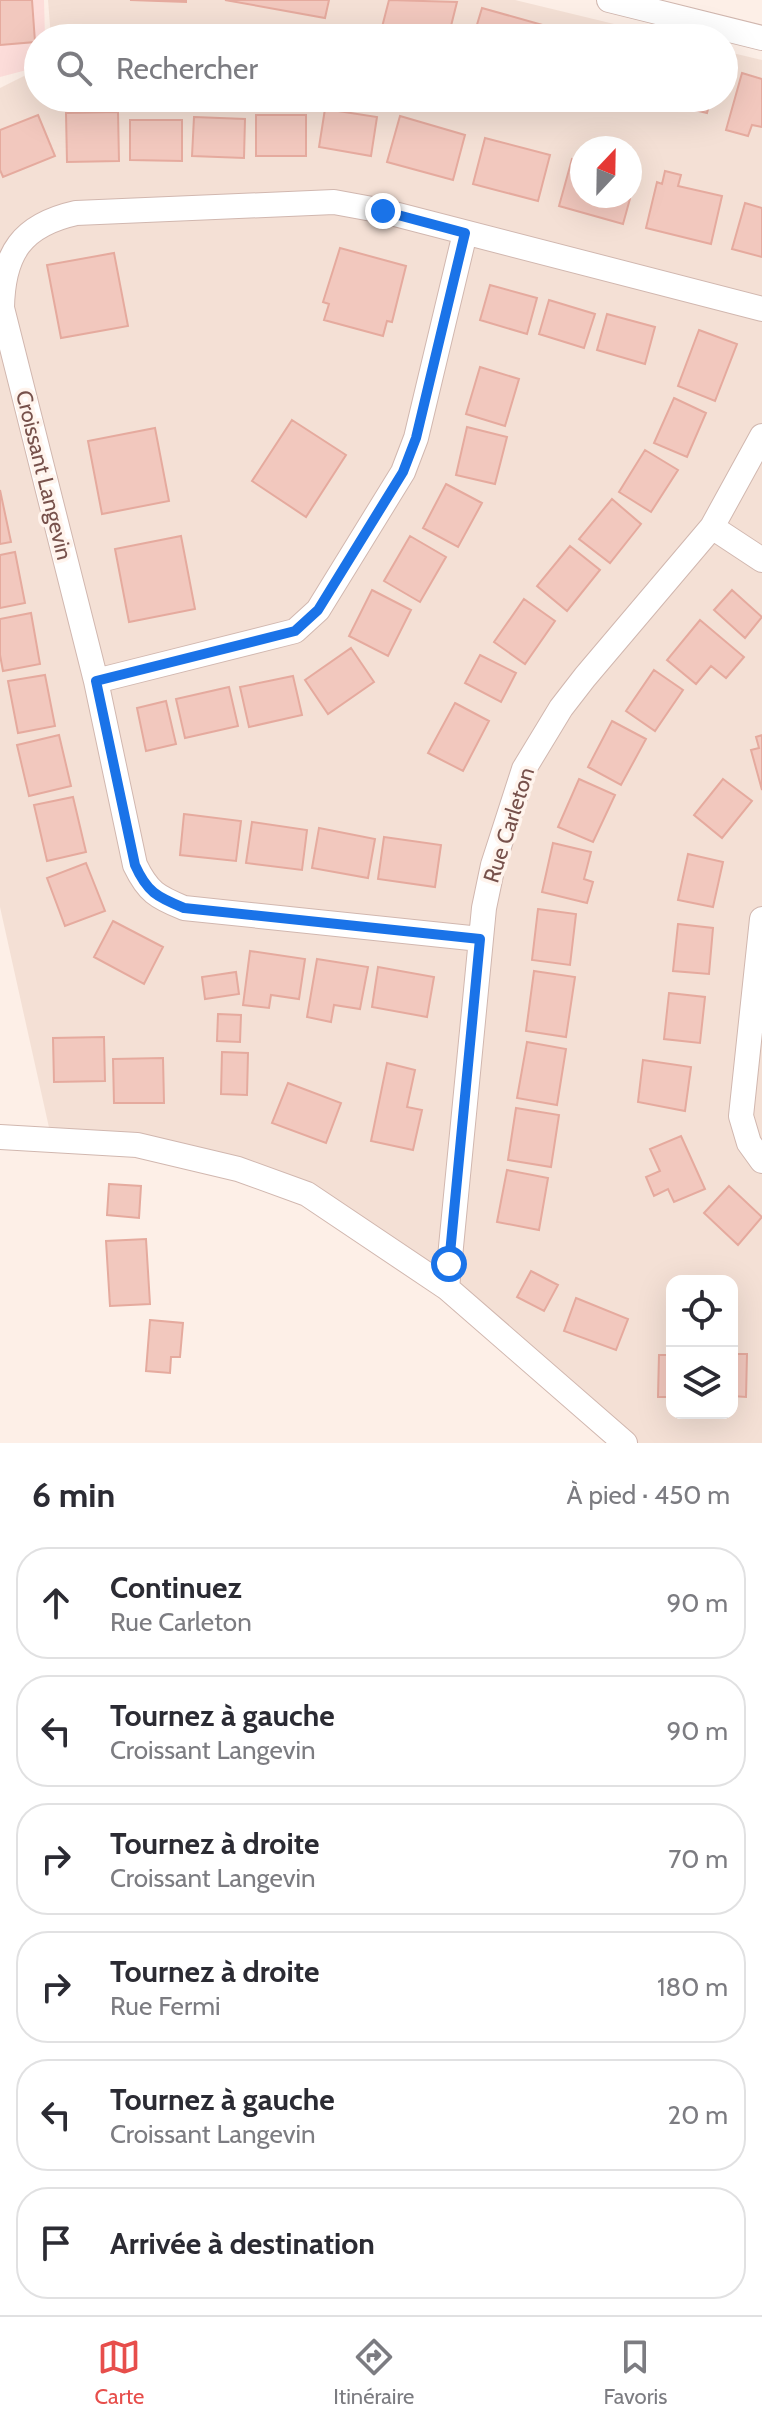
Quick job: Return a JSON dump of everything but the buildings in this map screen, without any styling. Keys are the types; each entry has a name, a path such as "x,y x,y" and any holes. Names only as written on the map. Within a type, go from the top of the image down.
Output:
{"street":[{"path":"609,0 706,24"},
{"path":"738,32 762,38"},
{"name":"Croissant Langevin","path":"480,939 184,908 159,897 143,883 135,865 96,681 2,308 6,268 18,245 33,230 50,219 76,213 334,202 383,211 762,309"},
{"path":"96,681 295,631 318,610 403,472 416,438 465,233"},
{"name":"Rue Carleton","path":"447,1288 480,939 493,865 524,769 561,708 585,677 712,527 762,436"},
{"path":"712,527 762,560"},
{"path":"762,919 741,1116 749,1143 762,1161"},
{"path":"0,1137 137,1145 238,1169 307,1194 447,1288 625,1443"}],"shaded area":[{"path":"0,0 44,0 45,24 24,24 24,71 0,77"},
{"path":"48,0 515,0 614,24 50,24"},
{"path":"738,54 762,60 762,1443 626,1443 422,1279 307,1194 50,1132 0,907 0,88 24,76 24,112 738,112"}],"route":[{"path":"383,211 465,233 416,438 403,472 318,610 295,631 96,681 135,865 143,883 159,897 184,908 480,939 449,1264"}]}
